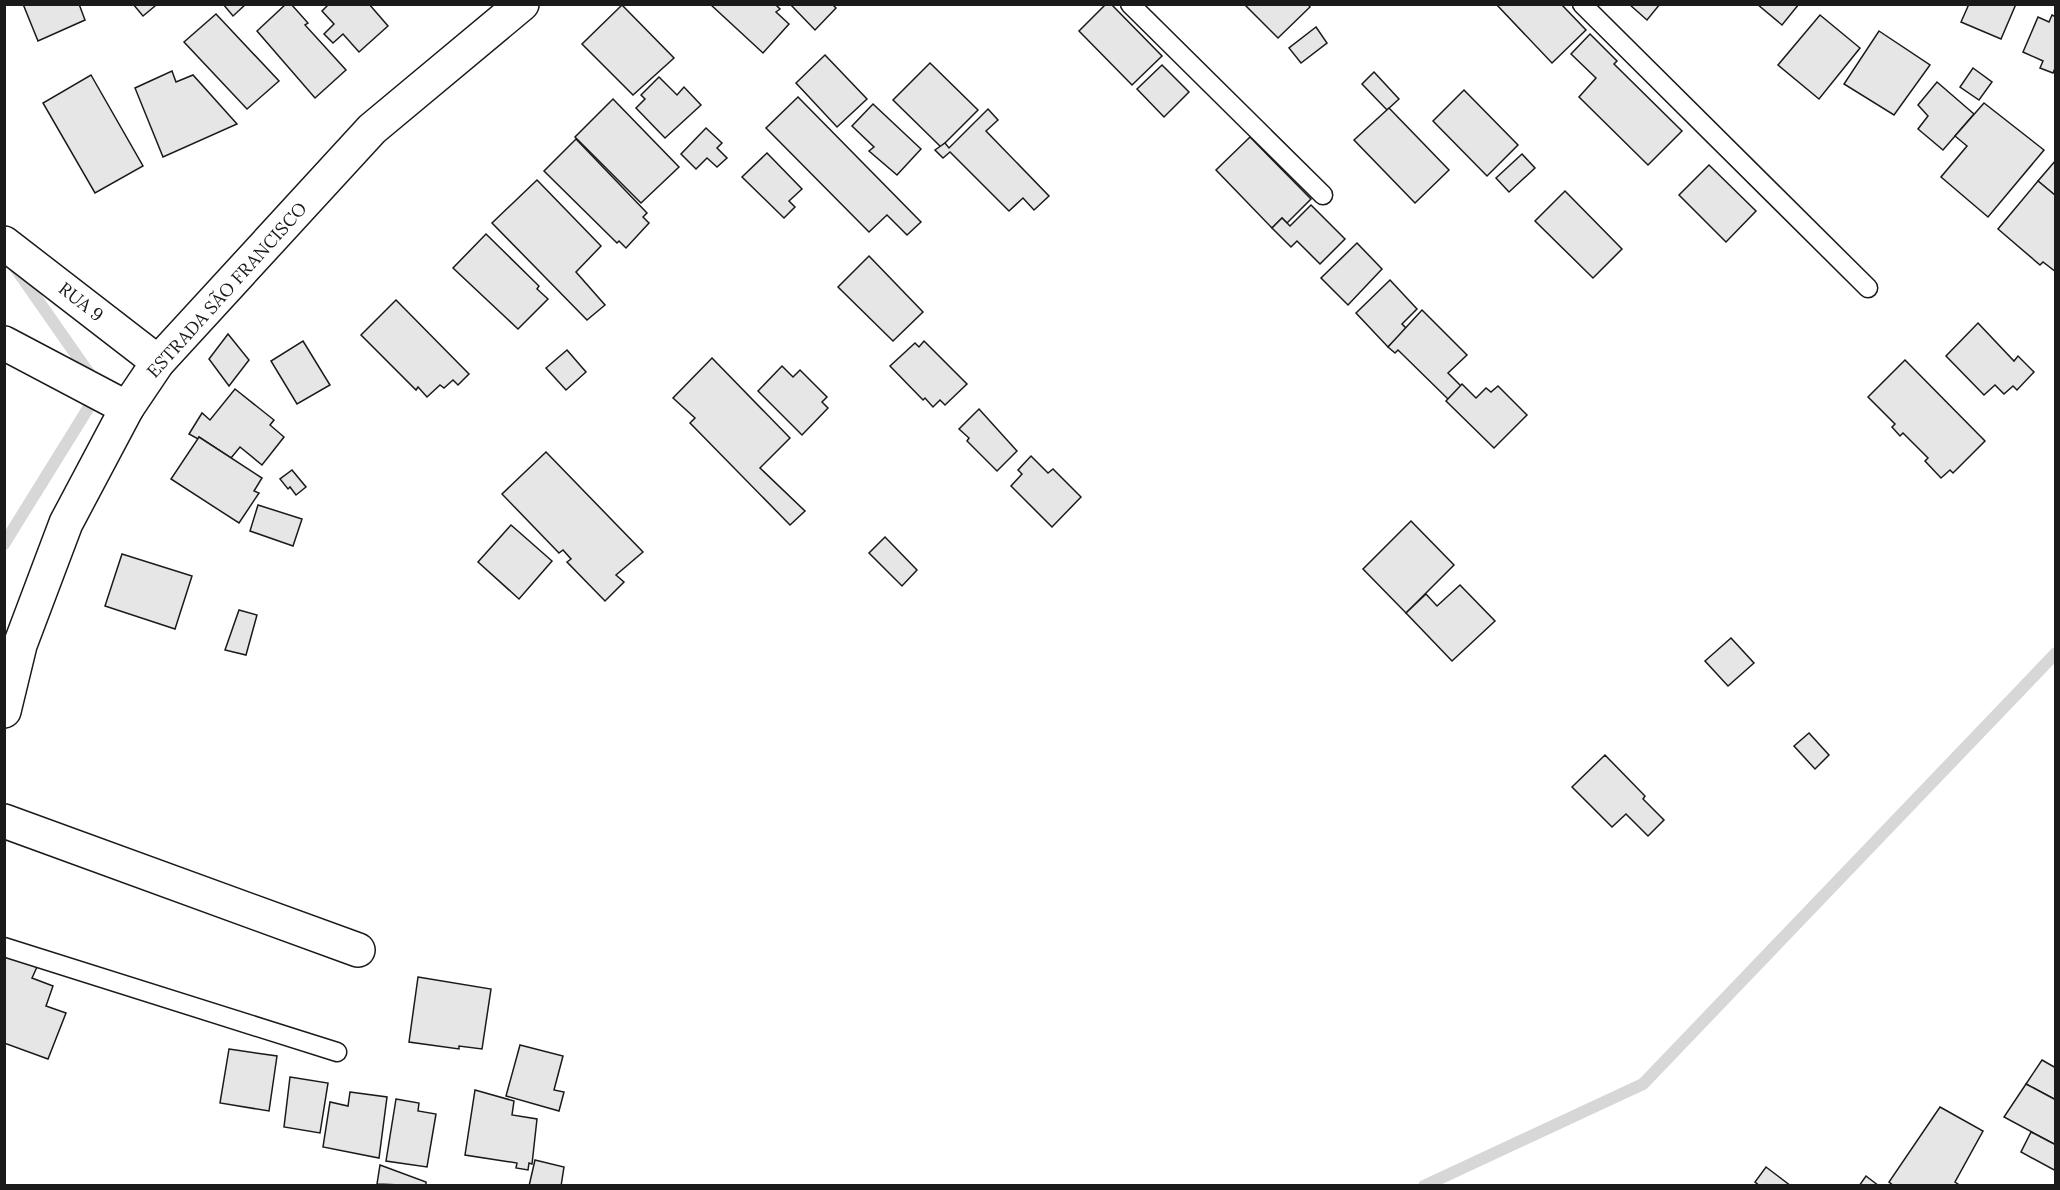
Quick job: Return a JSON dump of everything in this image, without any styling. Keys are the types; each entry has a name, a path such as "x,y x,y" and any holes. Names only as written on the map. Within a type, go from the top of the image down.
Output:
{"main road":[{"name":"ESTRADA SÃO FRANCISCO","path":"4,711 20,645 66,523 108,398 158,362 372,129 522,4"},
{"name":"RUA 9","path":"4,243 158,362"},
{"path":"4,343 108,398"},
{"path":"4,821 358,950"}],"lane":[{"path":"1130,4 1323,195"},
{"path":"1582,4 1868,288"},
{"path":"4,947 337,1052"}],"building":[{"path":"23,4 79,4 85,20 38,41"},
{"path":"133,4 153,4 155,6 143,16"},
{"path":"223,4 246,4 233,16"},
{"path":"286,4 291,4 308,23 305,25 346,70 315,98 257,31"},
{"path":"329,4 369,4 388,26 359,52 343,34 333,43 324,34 334,24 322,11"},
{"path":"710,4 775,4 780,9 776,12 789,24 763,53"},
{"path":"790,4 832,4 836,8 815,30"},
{"path":"1106,4 1111,4 1162,56 1132,85 1079,31"},
{"path":"1244,4 1308,4 1310,7 1278,38"},
{"path":"1496,4 1561,4 1586,30 1552,63"},
{"path":"1629,4 1660,4 1647,20"},
{"path":"1757,4 1799,4 1782,25"},
{"path":"1969,4 2016,4 2001,39 1961,22"},
{"path":"622,5 674,58 633,95 582,44"},
{"path":"216,14 279,81 247,109 184,42"},
{"path":"1820,15 1860,48 1819,99 1778,65"},
{"path":"2052,15 2056,17 2056,66 2053,73 2040,68 2043,61 2023,52 2038,17 2049,22"},
{"path":"1316,27 1327,43 1301,63 1289,48"},
{"path":"1879,31 1930,65 1894,115 1844,84"},
{"path":"1590,34 1617,61 1614,64 1682,131 1648,165 1579,97 1596,78 1571,54"},
{"path":"825,55 867,99 837,127 796,83"},
{"path":"930,63 978,110 941,147 893,100"},
{"path":"1162,65 1189,92 1164,117 1137,89"},
{"path":"1973,68 1992,82 1979,100 1960,87"},
{"path":"172,71 176,82 193,75 237,124 163,157 135,88"},
{"path":"1374,72 1399,99 1387,110 1362,84"},
{"path":"91,75 143,166 95,193 43,103"},
{"path":"659,77 677,95 684,87 701,105 665,138 636,108 645,99 641,95"},
{"path":"1937,82 1974,114 1943,150 1918,129 1928,116 1918,105"},
{"path":"1464,90 1518,145 1487,176 1433,121"},
{"path":"798,97 921,222 907,235 887,215 869,232 766,128"},
{"path":"613,99 679,167 641,203 575,137"},
{"path":"1984,103 2044,150 1988,217 1941,177 1967,146 1955,136"},
{"path":"873,104 921,149 897,175 869,151 874,147 852,126"},
{"path":"1389,108 1449,170 1415,203 1354,140"},
{"path":"988,109 998,120 986,131 1049,196 1034,210 1023,198 1009,211 950,152 943,158 935,150 945,143 949,148"},
{"path":"706,128 722,143 717,148 727,158 717,167 707,158 696,169 681,154"},
{"path":"1250,137 1311,199 1287,223 1282,218 1272,228 1216,170"},
{"path":"576,139 647,213 643,217 649,223 626,248 619,241 617,243 544,171"},
{"path":"767,153 802,189 789,201 795,207 784,218 742,177"},
{"path":"1522,154 1535,168 1509,192 1496,178"},
{"path":"2056,160 2056,196 2038,181"},
{"path":"1709,165 1756,211 1726,242 1679,195"},
{"path":"537,180 601,246 576,272 605,305 587,320 492,223"},
{"path":"2038,181 2056,196 2056,272 2043,262 2040,265 1998,229"},
{"path":"1565,191 1622,249 1593,278 1535,221"},
{"path":"1311,205 1345,239 1320,264 1297,241 1291,247 1272,228 1282,218 1290,226"},
{"path":"486,234 539,286 537,289 548,299 518,329 453,268"},
{"path":"1357,243 1382,269 1348,305 1321,278"},
{"path":"869,256 923,312 893,341 838,287"},
{"path":"1390,280 1417,309 1402,324 1407,329 1388,347 1356,313"},
{"path":"396,300 469,374 458,385 453,380 444,388 440,385 427,397 418,387 416,390 361,335"},
{"path":"1422,310 1467,355 1448,373 1462,387 1449,400 1398,350 1395,353 1388,347"},
{"path":"1978,323 2014,361 2018,356 2034,372 2017,390 2013,386 2004,394 1995,385 1984,395 1946,356"},
{"path":"228,334 249,360 229,386 209,359"},
{"path":"303,341 330,385 297,404 271,361"},
{"path":"924,341 967,384 945,405 940,400 933,407 925,398 923,400 890,366 915,343 919,347"},
{"path":"567,350 586,372 566,390 546,368"},
{"path":"712,358 790,438 760,468 805,511 790,525 690,423 695,418 673,398"},
{"path":"1905,360 1985,441 1953,473 1950,470 1941,478 1925,461 1928,458 1903,433 1900,436 1892,427 1895,424 1868,397"},
{"path":"782,366 793,377 800,370 827,397 822,402 828,408 802,435 758,391"},
{"path":"1462,384 1476,398 1486,388 1491,392 1498,386 1527,415 1494,448 1446,401"},
{"path":"235,389 274,420 270,425 284,437 262,465 240,447 231,458 199,437 198,439 189,434 202,413 210,420"},
{"path":"979,409 1017,451 997,471 967,441 969,438 959,429"},
{"path":"199,437 262,478 254,491 259,493 239,523 171,479"},
{"path":"546,452 643,552 616,575 624,582 605,601 567,562 571,559 563,550 559,553 502,494"},
{"path":"1031,456 1048,473 1053,469 1081,497 1052,527 1011,486 1022,474 1018,470"},
{"path":"292,470 306,487 296,495 280,479"},
{"path":"258,505 302,519 293,546 250,531"},
{"path":"1411,521 1454,565 1406,613 1363,569"},
{"path":"511,525 552,561 519,599 478,562"},
{"path":"885,537 917,570 902,586 869,553"},
{"path":"122,554 192,576 175,629 105,606"},
{"path":"1460,585 1495,621 1452,661 1406,613 1426,594 1437,606"},
{"path":"239,610 257,615 246,655 225,650"},
{"path":"1731,638 1754,663 1728,686 1705,661"},
{"path":"1809,733 1829,755 1815,769 1794,746"},
{"path":"1605,755 1645,796 1643,799 1664,820 1648,836 1626,814 1612,827 1572,787"},
{"path":"4,955 37,967 32,978 53,986 46,1006 66,1013 48,1059 4,1043"},
{"path":"418,977 491,989 482,1049 459,1046 459,1049 409,1042"},
{"path":"520,1045 563,1056 554,1090 564,1092 559,1111 506,1096"},
{"path":"229,1049 277,1056 269,1111 220,1103"},
{"path":"2042,1060 2056,1068 2056,1100 2026,1084"},
{"path":"290,1077 328,1083 320,1133 284,1127"},
{"path":"2026,1084 2056,1100 2056,1145 2004,1117"},
{"path":"475,1090 514,1101 512,1115 537,1119 532,1164 529,1163 528,1170 516,1168 517,1163 465,1155"},
{"path":"350,1092 387,1097 379,1158 323,1147 330,1102 348,1106"},
{"path":"396,1099 419,1103 418,1111 436,1114 427,1167 386,1161"},
{"path":"1940,1107 1983,1131 1955,1182 1961,1186 1894,1186 1889,1182"},
{"path":"2031,1132 2056,1145 2056,1171 2021,1152"},
{"path":"535,1160 564,1167 561,1186 529,1186"},
{"path":"380,1165 426,1182 426,1186 377,1184"},
{"path":"1766,1167 1791,1186 1760,1186 1755,1182"},
{"path":"1866,1176 1879,1186 1859,1186"}],"waterway":[{"path":"14,266 93,379"},
{"path":"4,544 97,394"},
{"path":"1424,1186 1643,1084 2056,653"}]}
